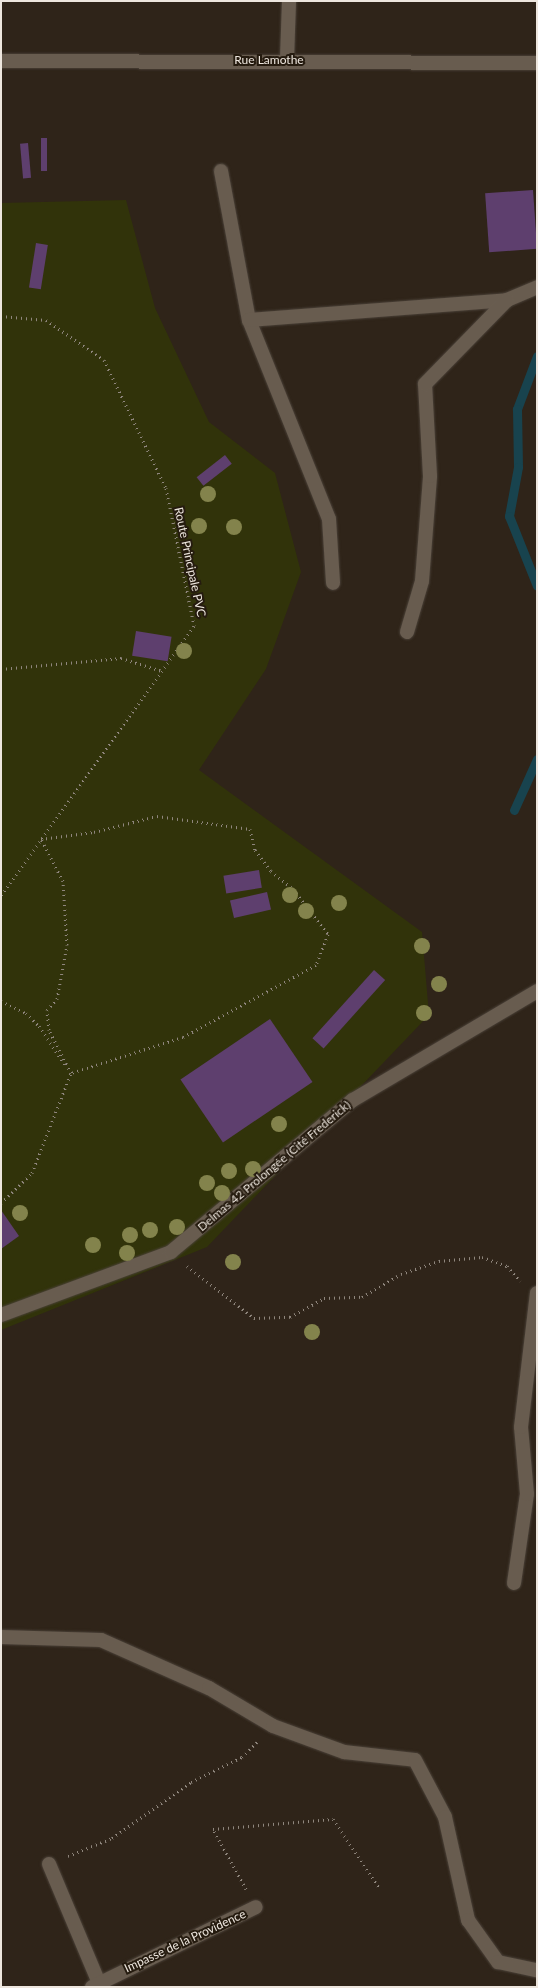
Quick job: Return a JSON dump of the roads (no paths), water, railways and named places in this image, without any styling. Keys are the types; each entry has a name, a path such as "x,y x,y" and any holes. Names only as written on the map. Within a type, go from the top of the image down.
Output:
{"street":[{"path":"287,60 289,1"},
{"name":"Rue Lamothe","path":"1,61 287,60 537,62"},
{"path":"221,170 249,320 329,519 333,583"},
{"path":"249,320 508,300 537,287"},
{"path":"407,632 422,581 430,476 425,384 508,300"},
{"name":"Delmas 42 Prolongée (Cité Frederick)","path":"1,1315 171,1252 353,1100 537,991"},
{"path":"514,1583 527,1494 521,1427 536,1296"},
{"path":"1,1637 100,1640 209,1688 274,1726 344,1752 415,1760 445,1817 468,1920 498,1962 537,1970"},
{"path":"49,1864 95,1985"},
{"name":"Impasse de la Providence","path":"95,1985 256,1907"}],"waterway":[{"path":"537,356 517,409 518,467 509,516 537,586"},
{"path":"514,810 537,759"}]}
